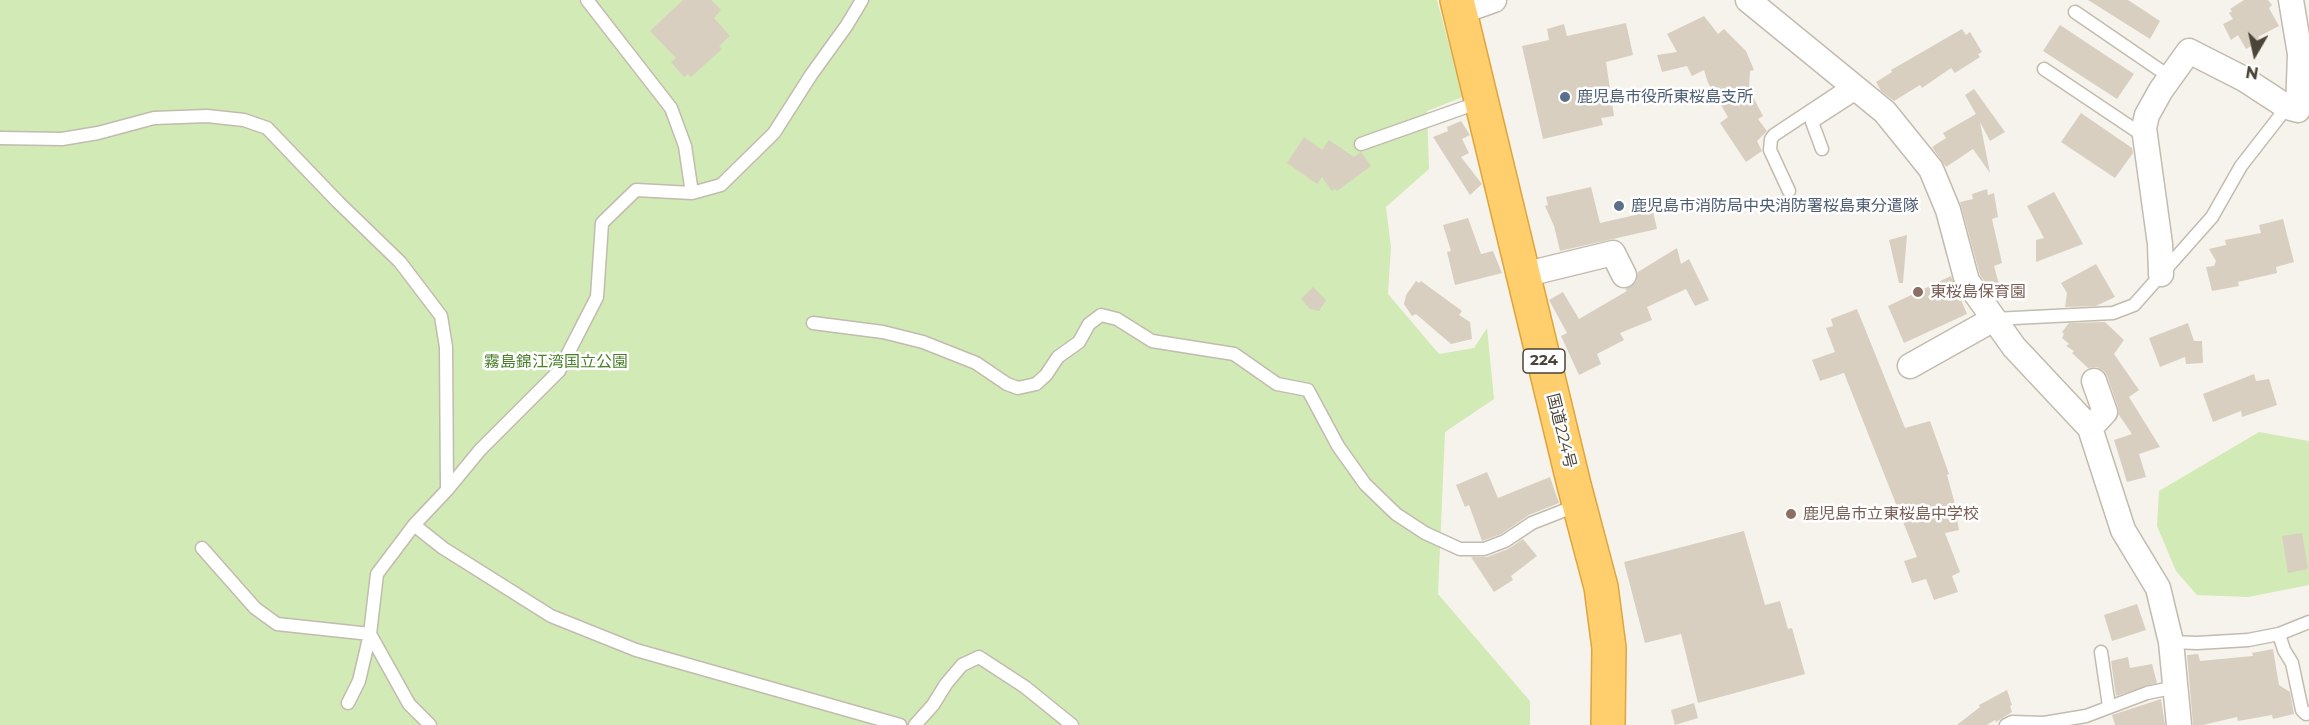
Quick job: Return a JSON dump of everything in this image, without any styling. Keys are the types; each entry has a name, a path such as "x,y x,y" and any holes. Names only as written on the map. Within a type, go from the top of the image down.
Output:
{"highway":[{"name":"国道224号","path":"1458,6 1601,587 1609,648 1608,725"}],"street":[{"path":"1458,6 1494,0"},
{"path":"1748,0 1886,112 1931,169 1948,210 1967,281 1992,320 2014,348 2090,428 2123,530 2158,588 2171,642 2180,725"},
{"path":"2161,274 2160,244 2144,128 2147,116 2170,77 2189,51 2244,78 2298,110 2300,54 2291,0"},
{"path":"1523,274 1613,253 1624,275"},
{"path":"1910,366 1992,320"},
{"path":"2090,428 2106,412 2094,381"}],"lane":[{"path":"587,0 671,108 686,146 692,193"},
{"path":"348,703 359,681 369,634 377,574 414,525 480,450 559,371 597,297 602,223 636,190 692,193 721,185 774,133 862,0"},
{"path":"2075,12 2170,77"},
{"path":"2044,69 2145,137"},
{"path":"1822,149 1812,122 1856,87"},
{"path":"1790,191 1770,150 1771,139 1856,87"},
{"path":"1361,144 1482,101"},
{"path":"1992,320 2113,313 2134,305 2212,217 2241,166 2264,138 2298,110"},
{"path":"0,138 62,139 98,133 154,118 207,116 244,120 267,128 400,262 441,316 446,347 447,490"},
{"path":"813,323 884,332 923,342 976,363 1007,384 1018,388 1036,384 1047,375 1058,357 1079,342 1089,324 1101,315 1117,319 1152,341 1234,354 1277,384 1308,390 1338,446 1365,484 1396,514 1425,534 1460,549 1484,549 1505,541 1532,524 1579,505"},
{"path":"414,525 442,548 551,616 636,650 900,725"},
{"path":"202,548 255,608 277,624 369,634"},
{"path":"2171,642 2248,640 2279,634 2309,622"},
{"path":"369,634 409,704 430,725"},
{"path":"2279,634 2284,650 2292,663 2302,710 2306,714 2309,713"},
{"path":"2101,652 2109,706"},
{"path":"915,725 933,705 946,684 962,665 979,657 1025,687 1072,725"},
{"path":"2006,725 2012,722 2043,723 2086,716 2147,693 2176,687"}],"green space":[{"name":"霧島錦江湾国立公園","path":"0,0 1437,0 1463,97 1427,111 1429,169 1386,207 1391,247 1388,294 1439,354 1474,348 1487,328 1494,399 1445,432 1438,594 1530,701 1530,725 0,725"},
{"path":"2259,432 2309,441 2309,585 2248,597 2197,595 2176,571 2157,526 2159,491"}],"building":[{"path":"683,0 711,0 721,10 714,18 730,36 719,46 722,49 691,77 688,74 684,77 671,62 676,58 650,31"},
{"path":"2088,0 2128,0 2160,21 2150,39"},
{"path":"2244,0 2268,0 2272,5 2269,8 2279,26 2258,37 2260,41 2246,49 2238,35 2231,40 2223,24 2233,19 2229,13 2232,11 2230,9"},
{"path":"1704,16 1718,34 1724,29 1746,51 1754,70 1750,71 1749,89 1763,116 1758,119 1767,131 1757,141 1762,151 1746,162 1720,123 1728,117 1708,83 1704,70 1692,76 1687,66 1662,72 1657,55 1677,52 1667,34"},
{"name":"鹿児島市役所東桜島支所","path":"1626,23 1633,55 1606,62 1614,116 1601,118 1603,125 1543,139 1522,46 1549,40 1547,29 1564,24 1567,36"},
{"path":"2060,25 2134,74 2117,99 2043,51"},
{"path":"1962,29 1966,35 1970,32 1982,52 1978,54 1980,57 1955,73 1951,68 1922,88 1920,85 1894,101 1881,91 1876,82 1892,72 1891,70"},
{"path":"1974,89 2005,132 1990,141 1980,122 1990,173 1973,149 1946,167 1932,147 1946,138 1943,133 1976,114 1965,95"},
{"path":"2081,113 2132,148 2133,153 2115,178 2061,142"},
{"path":"1461,121 1470,135 1462,139 1469,153 1461,157 1482,184 1470,195 1433,137 1448,131 1447,127"},
{"path":"1304,137 1322,150 1329,140 1354,157 1361,152 1371,166 1337,191 1335,189 1332,191 1322,177 1317,184 1287,163"},
{"path":"1591,187 1600,223 1653,211 1657,229 1560,251 1554,226 1545,206 1548,205 1546,197"},
{"path":"1987,189 1988,195 1994,193 1998,217 1992,219 2002,263 1994,266 2000,288 1991,290 1980,275 1960,202 1973,199 1972,194"},
{"path":"2054,192 2083,244 2036,262 2036,240 2044,238 2027,206"},
{"path":"1468,218 1481,254 1493,251 1502,273 1455,285 1447,252 1451,251 1443,225"},
{"path":"2283,219 2294,262 2276,267 2277,273 2238,282 2239,286 2212,291 2206,267 2214,266 2216,261 2209,249 2226,245 2225,240 2261,233 2259,225"},
{"path":"1907,235 1903,283 1899,283 1889,240"},
{"path":"1677,248 1681,264 1689,259 1709,300 1695,306 1686,289 1647,307 1652,320 1620,333 1624,340 1597,354 1601,364 1579,375 1561,336 1567,333 1549,300 1563,292 1579,319 1627,291 1625,289 1636,282 1638,272"},
{"path":"2096,264 2115,297 2096,306 2065,307 2067,293 2061,283"},
{"path":"1951,276 1967,314 1904,343 1888,306"},
{"path":"1416,281 1419,283 1421,281 1462,311 1459,315 1470,322 1472,339 1451,344 1416,314 1412,316 1404,304 1406,295"},
{"path":"1313,287 1326,300 1319,311 1310,309 1301,299"},
{"path":"1857,309 1905,428 1930,421 1949,474 1947,475 1959,519 1957,519 1959,530 1945,533 1960,572 1952,576 1958,592 1934,600 1926,579 1912,583 1904,561 1917,557 1844,373 1820,381 1812,360 1835,352 1826,328 1833,326 1831,319"},
{"path":"2105,322 2124,340 2114,354 2139,390 2129,397 2160,447 2139,454 2146,477 2127,482 2114,440 2132,434 2119,415 2107,376 2097,367 2088,368 2072,353 2074,351 2066,346 2069,344 2062,338 2064,334 2062,332 2069,323"},
{"path":"2188,323 2194,341 2202,341 2203,363 2186,364 2185,357 2160,367 2149,338"},
{"path":"2254,374 2256,381 2269,379 2277,405 2242,417 2241,411 2213,422 2203,394"},
{"path":"1487,472 1498,498 1550,477 1559,503 1529,515 1501,534 1482,541 1469,505 1465,507 1456,485"},
{"path":"1744,531 1765,605 1780,601 1788,629 1792,628 1805,674 1698,703 1681,634 1645,643 1624,562"},
{"path":"2302,533 2308,569 2288,573 2282,536"},
{"path":"1523,539 1537,556 1511,576 1513,580 1494,592 1471,557 1487,557 1508,549"},
{"path":"2137,604 2146,630 2112,641 2104,615"},
{"path":"2273,649 2279,685 2290,692 2294,714 2273,719 2272,715 2238,721 2237,717 2193,725 2187,655 2198,654 2200,661 2253,656 2252,653"},
{"path":"2128,657 2130,668 2152,664 2157,683 2116,696 2111,661"},
{"path":"2007,690 2012,712 1987,725 1957,725 1980,707 1979,705"},
{"path":"2161,699 2165,725 2115,725 2112,715"},
{"path":"1694,703 1698,718 1675,725 1671,710"}],"place":[{"name":"鹿児島市役所東桜島支所","path":"1565,97"},
{"name":"鹿児島市消防局中央消防署桜島東分遣隊","path":"1619,206"},
{"name":"東桜島保育園","path":"1918,292"},
{"name":"鹿児島市立東桜島中学校","path":"1791,514"}]}
